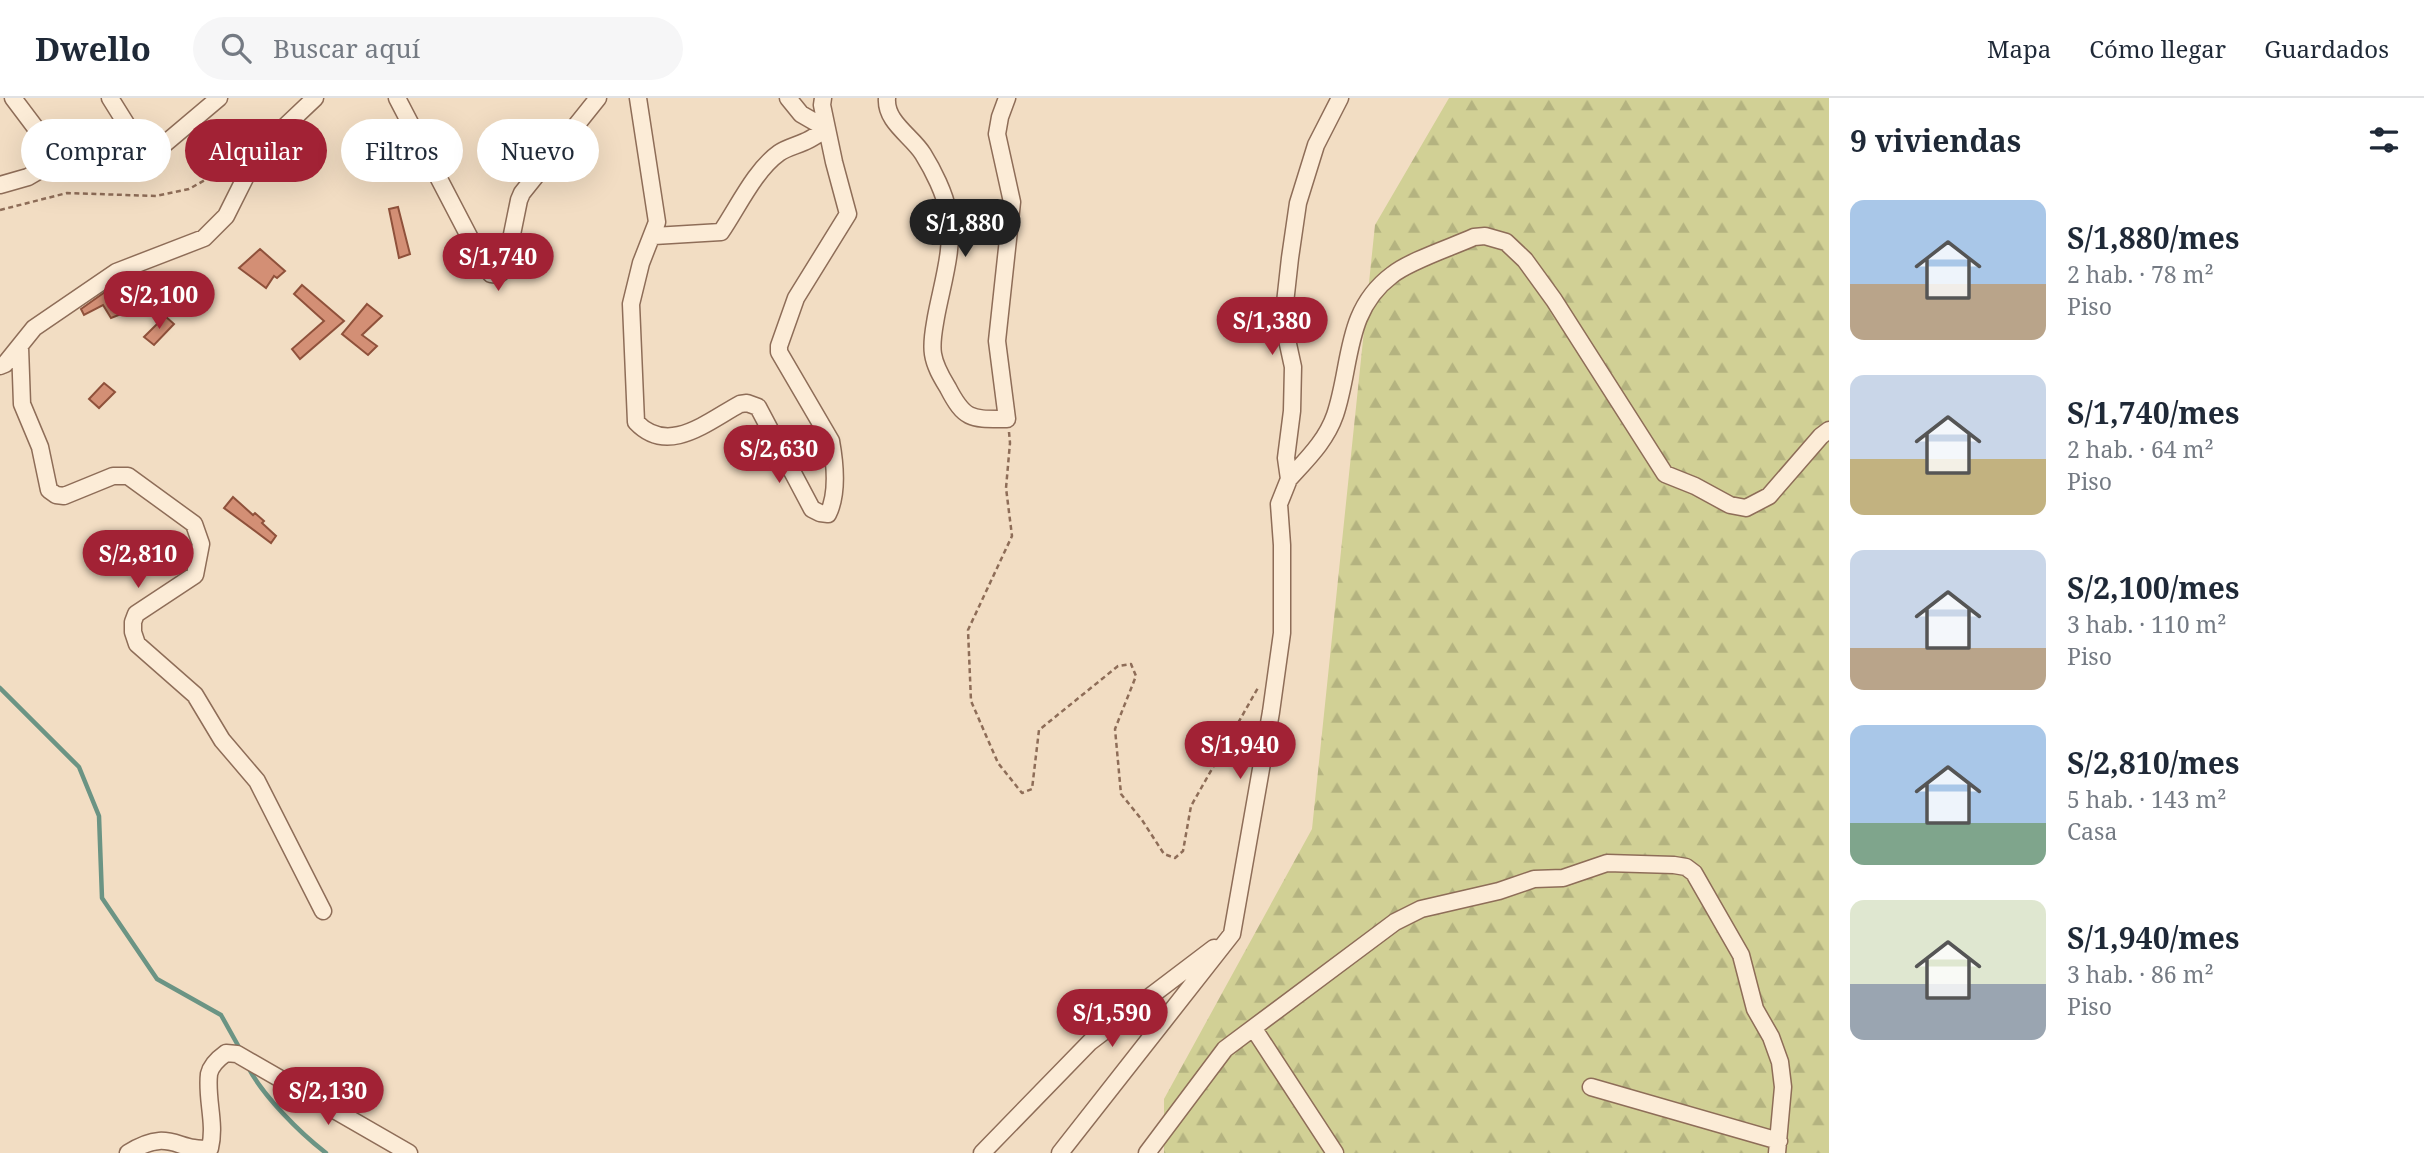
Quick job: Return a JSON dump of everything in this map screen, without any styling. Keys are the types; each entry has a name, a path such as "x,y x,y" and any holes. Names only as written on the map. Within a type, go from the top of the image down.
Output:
{"street":[{"path":"13,98 29,119"},
{"path":"110,98 123,119"},
{"path":"171,138 219,98"},
{"path":"397,98 485,267 491,274 496,275 506,264 522,193 598,98"},
{"path":"638,98 657,213 657,228 641,262 631,304 636,422 646,433 662,438 675,437 740,404 747,403 758,407 812,509 828,514 832,503 834,455 831,441 782,358 779,346 796,298 848,214 827,129 823,98"},
{"path":"788,98 801,114 827,129"},
{"path":"887,98 886,106 890,116 924,155 949,214 950,237 933,337 933,354 938,370 957,406 964,414 978,419 1007,419 997,341 1012,202 998,134 1000,117 1007,98"},
{"path":"1289,480 1286,458 1292,411 1293,367 1283,321 1290,258 1298,203 1316,145 1340,98"},
{"path":"293,119 317,99"},
{"path":"654,236 721,232 766,164 780,152 827,129"},
{"path":"0,185 21,179"},
{"path":"0,366 5,364 34,328 116,272 204,238 226,216 243,182"},
{"path":"1060,1153 1232,934 1282,633 1279,504 1289,480 1323,442 1335,414 1353,329 1360,313 1381,284 1394,273 1474,237 1485,236 1506,242 1525,260 1554,300 1665,474 1730,505 1746,508 1769,496 1829,430"},
{"path":"20,347 22,404 40,447 49,490 64,496 113,475 128,476 194,524 201,544 195,575 136,614 133,632 137,644 195,695 222,740 257,781 323,911"},
{"path":"1147,1153 1225,1049 1395,922 1421,909 1499,891 1534,879 1563,878 1607,863 1686,867 1694,873 1741,955 1755,1009 1771,1037 1780,1062 1783,1087 1778,1147 1591,1087"},
{"path":"982,1153 1090,1042 1232,934"},
{"path":"1254,1029 1335,1153"},
{"path":"128,1153 144,1143 162,1140 201,1150 210,1148 213,1135 209,1073 216,1060 226,1053 237,1054 409,1153"}],"path":[{"path":"0,210 67,193 156,196 189,189 202,182"},
{"path":"1007,419 1010,443 1006,488 1012,536 968,630 971,701 998,763 1022,793 1032,789 1039,730 1118,666 1131,664 1136,676 1115,729 1121,794 1164,854 1175,858 1183,851 1191,806 1258,687 1276,675"}],"green space":[{"path":"1449,98 1829,98 1829,1153 1164,1153 1164,1099 1312,829 1375,225"}],"building":[{"path":"398,207 410,254 399,258 389,209"},
{"path":"260,249 285,271 277,278 274,276 266,288 239,268"},
{"path":"302,285 344,321 300,359 292,349 324,321 294,294"},
{"path":"112,287 124,313 111,318 103,305 84,315 81,309"},
{"path":"367,304 382,316 362,335 377,346 368,355 342,334"},
{"path":"165,316 174,324 154,345 144,337"},
{"path":"104,383 115,392 99,408 89,399"},
{"path":"233,497 264,521 262,523 276,536 271,543 224,508"}],"waterway":[{"path":"0,688 79,767 99,816 102,898 157,979 221,1015 240,1049"},
{"path":"248,1067 283,1113 326,1153"}]}
